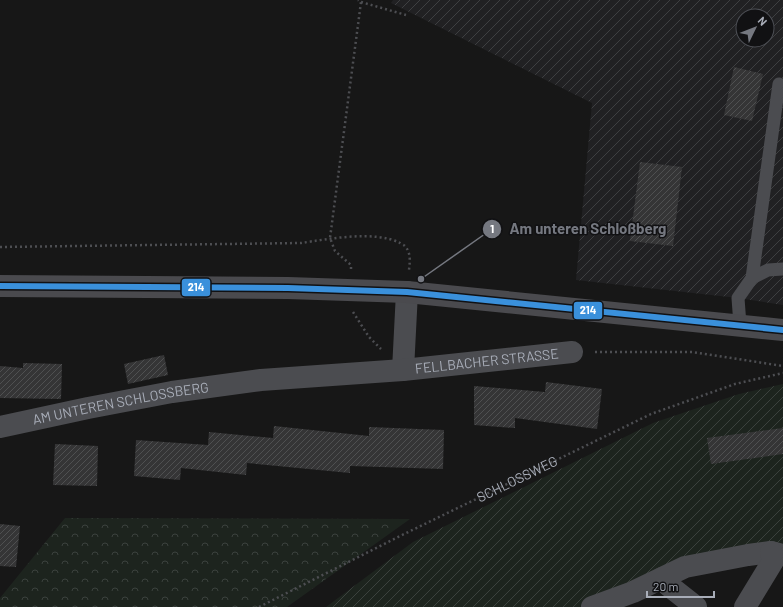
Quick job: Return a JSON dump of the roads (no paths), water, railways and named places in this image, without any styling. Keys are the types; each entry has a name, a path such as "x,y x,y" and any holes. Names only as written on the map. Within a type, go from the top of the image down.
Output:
{"main road":[{"path":"0,286 288,288 407,292 783,330"}],"street":[{"path":"403,370 407,292"},
{"name":"FELLBACHER STRASSE","path":"403,370 572,352"},
{"name":"AM UNTEREN SCHLOSSBERG","path":"0,427 172,392 260,380 403,370"},
{"path":"592,607 633,592 685,567 748,555 777,553"},
{"path":"746,607 777,553"},
{"path":"662,578 668,585 696,607"}],"lane":[{"path":"740,325 738,298 752,278 779,84"},
{"path":"752,278 768,270 783,269"}],"place":[{"name":"Am unteren Schloßberg","path":"421,279"}]}
